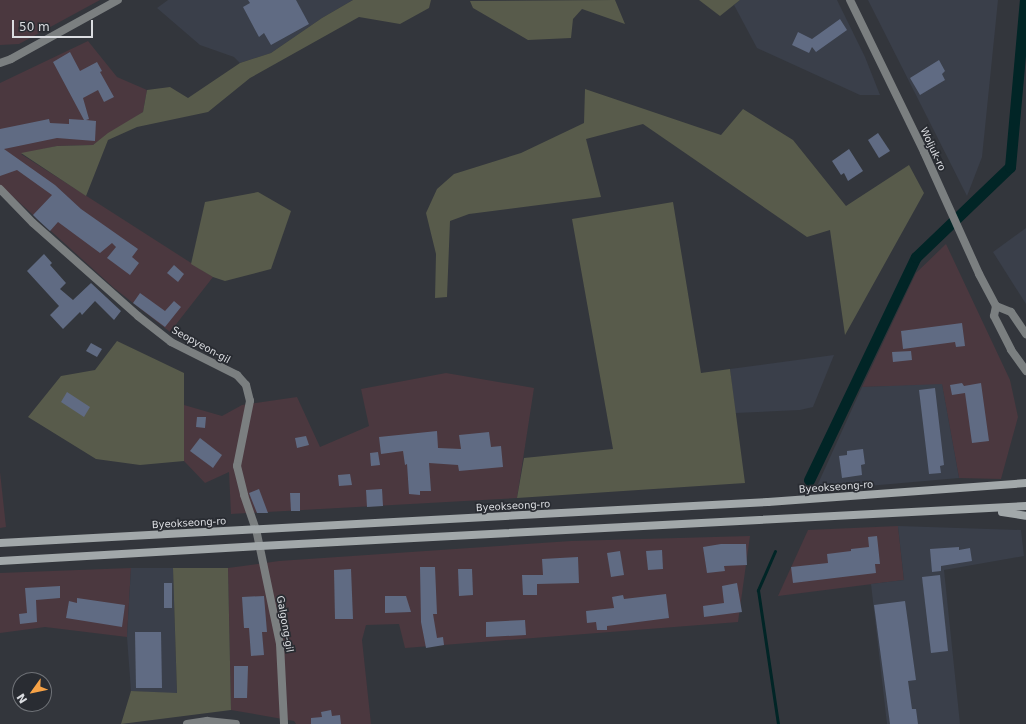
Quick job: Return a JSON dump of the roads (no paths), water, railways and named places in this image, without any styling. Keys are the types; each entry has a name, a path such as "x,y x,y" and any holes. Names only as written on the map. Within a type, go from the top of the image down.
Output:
{"main road":[{"name":"Byeokseong-ro","path":"0,543 768,502 1026,484"},
{"path":"0,561 1026,506"},
{"path":"989,509 1026,516"}],"street":[{"path":"0,62 11,59 118,0"},
{"name":"Woljuk-ro","path":"850,0 921,146 996,306 994,316 1011,350 1026,372"},
{"name":"Seopyeon-gil","path":"0,189 33,223 171,342 236,375 246,385 250,401 237,466 244,495 256,529"},
{"path":"996,306 1011,312 1026,334"},
{"name":"Galgong-gil","path":"256,529 280,644 284,724"},
{"path":"187,724 206,721 236,724"}],"waterway":[{"path":"809,480 916,257 1010,167 1025,0"},
{"path":"775,551 758,590 778,724"}]}
